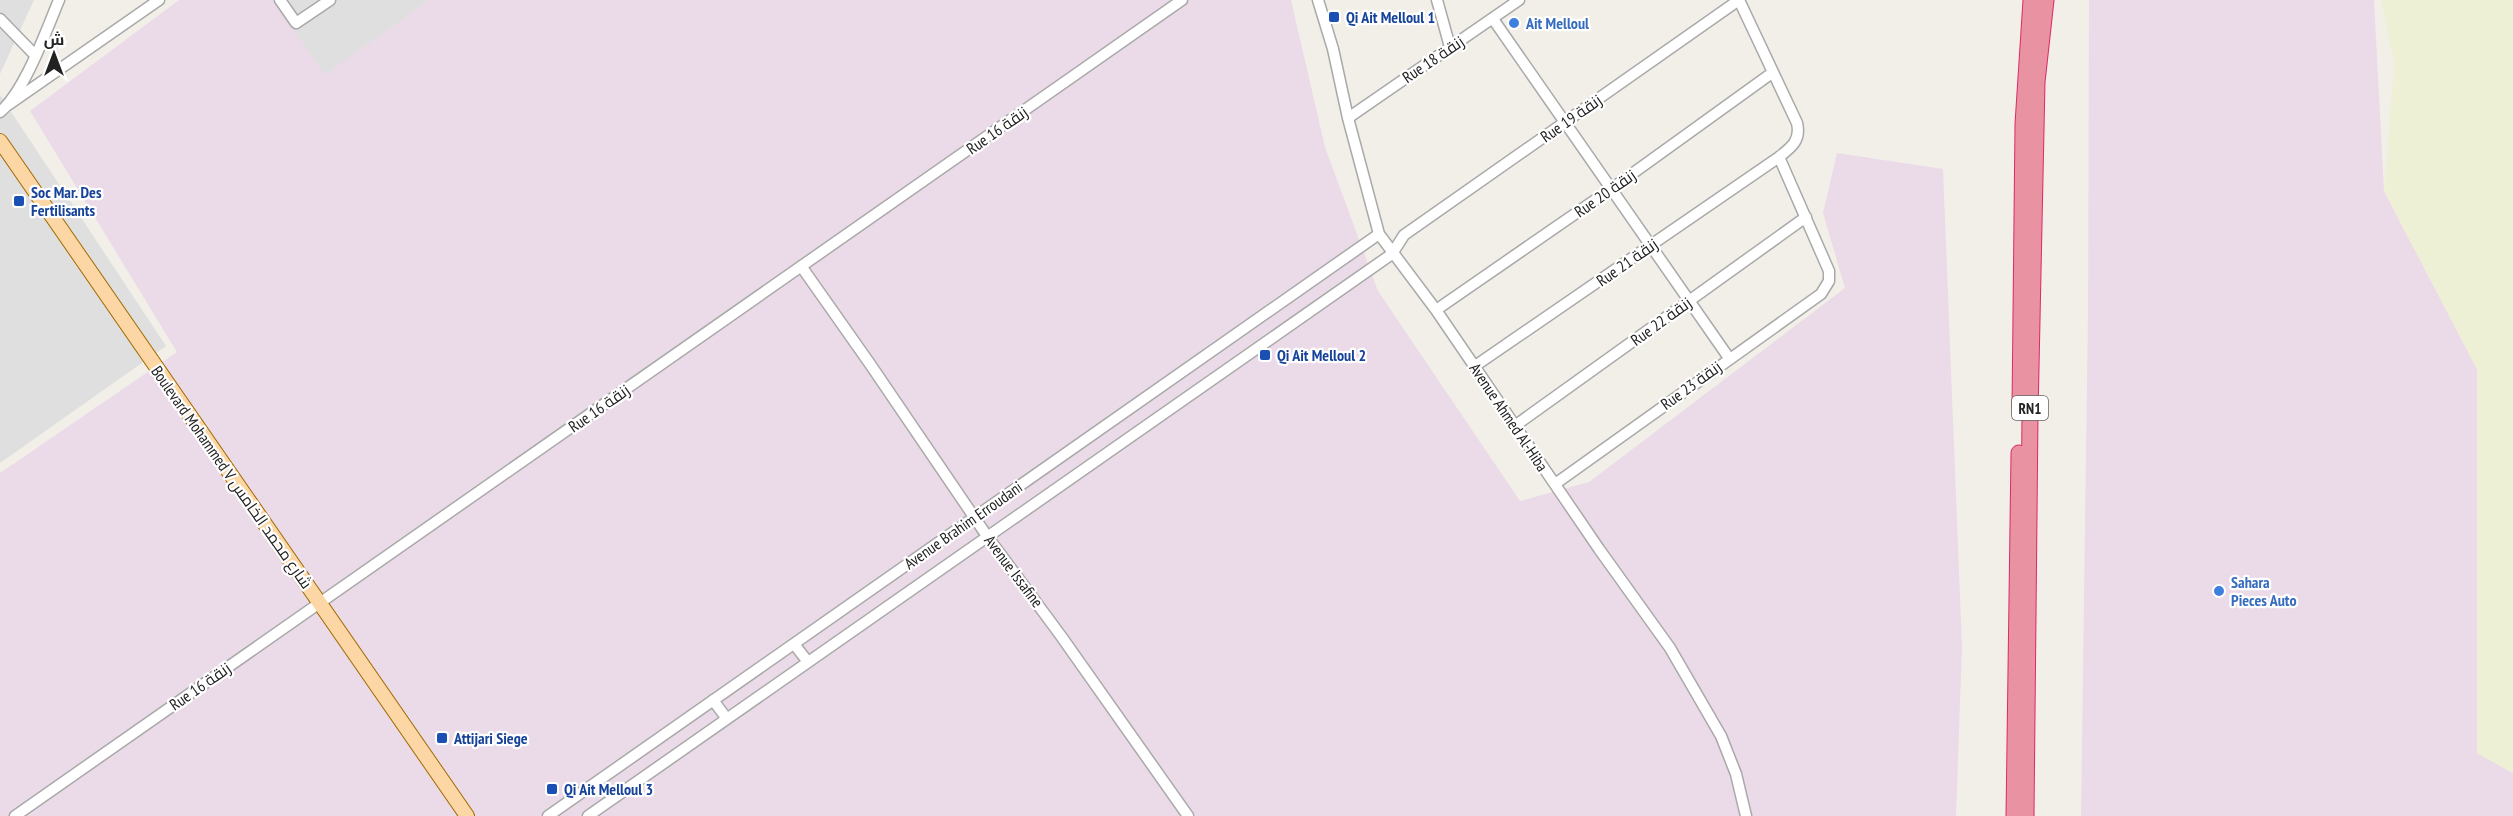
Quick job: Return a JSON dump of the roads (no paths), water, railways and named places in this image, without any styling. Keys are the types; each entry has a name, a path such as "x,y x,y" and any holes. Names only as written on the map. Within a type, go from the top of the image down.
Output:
{"highway":[{"name":"RN1","path":"2014,816 2023,136 2031,0"},
{"name":"RN1","path":"2026,816 2036,93 2046,0"}],"main road":[{"name":"Boulevard Mohammed V شارع محمد الخامس","path":"0,141 319,604 468,814"}],"street":[{"path":"4,108 35,55 60,0"},
{"path":"4,108 159,0"},
{"path":"280,0 296,23 330,0"},
{"name":"Rue 16 زنقة","path":"15,816 1182,0"},
{"path":"1310,0 1323,20"},
{"name":"Avenue Ahmed Al-Hiba","path":"1318,0 1333,49 1348,118 1379,234 1436,310 1670,648 1721,736 1736,774 1746,816"},
{"path":"1437,0 1450,47"},
{"name":"Rue 18 زنقة","path":"1348,118 1519,0"},
{"path":"1739,0 1772,73"},
{"name":"Rue 19 زنقة","path":"1392,254 1404,235 1739,0"},
{"path":"0,19 35,55"},
{"path":"1493,19 1728,358"},
{"name":"Rue 21 زنقة","path":"1474,366 1779,157 1795,143 1798,132 1797,123 1772,73"},
{"name":"Rue 20 زنقة","path":"1436,310 1611,189 1772,73"},
{"path":"1779,157 1806,217"},
{"name":"Rue 23 زنقة","path":"1555,483 1821,294 1827,287 1829,271 1806,217"},
{"name":"Rue 22 زنقة","path":"1516,425 1806,217"},
{"path":"1379,234 1404,235"},
{"name":"Avenue Brahim Erroudani","path":"548,816 1379,234"},
{"name":"Avenue Brahim Erroudani","path":"588,816 1392,254"},
{"name":"Avenue Issafine","path":"801,266 987,536 1054,626 1188,816"},
{"path":"1266,313 1280,331"},
{"path":"794,644 808,662"},
{"path":"713,700 727,719"}],"place":[{"name":"Qi Ait Melloul 1","path":"1334,17"},
{"name":"Ait Melloul","path":"1514,23"},
{"name":"Soc Mar. Des Fertilisants","path":"19,201"},
{"name":"Qi Ait Melloul 2","path":"1265,355"},
{"name":"Sahara Pieces Auto","path":"2219,591"},
{"name":"Attijari Siege","path":"442,738"},
{"name":"Qi Ait Melloul 3","path":"552,789"}]}
